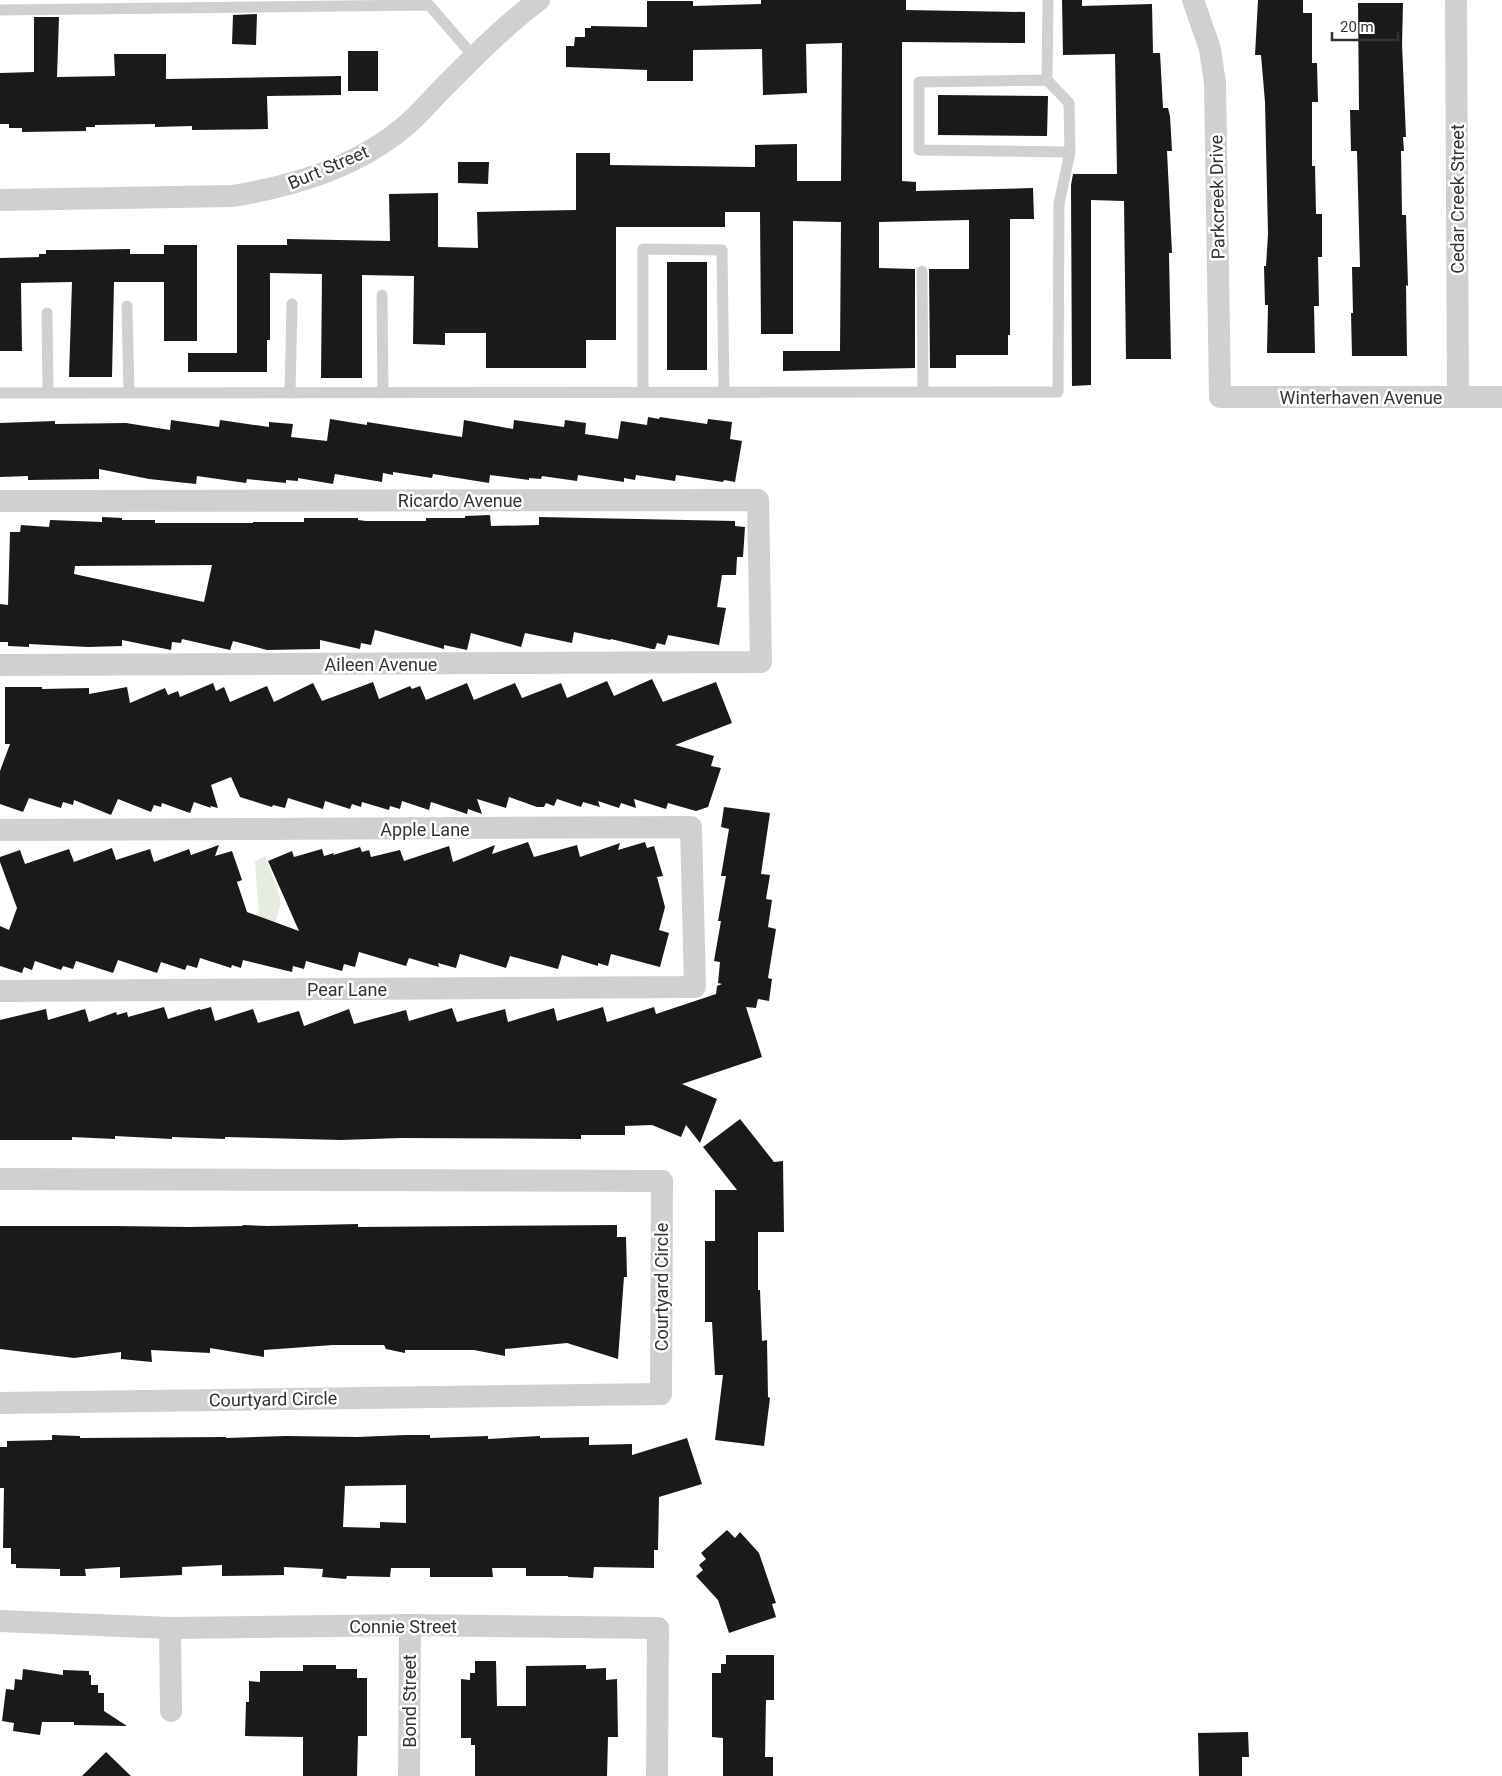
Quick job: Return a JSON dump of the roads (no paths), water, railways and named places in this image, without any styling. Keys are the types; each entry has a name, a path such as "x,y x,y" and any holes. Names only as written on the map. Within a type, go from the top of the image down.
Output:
{"street":[{"name":"Burt Street","path":"0,200 232,196 304,181 352,160 380,145 404,127 498,33 539,0"},
{"name":"Parkcreek Drive","path":"1193,0 1210,49 1215,83 1220,398"},
{"name":"Cedar Creek Street","path":"1456,0 1458,397"},
{"name":"Winterhaven Avenue","path":"1220,398 1502,397"},
{"name":"Ricardo Avenue","path":"0,501 758,500 761,662"},
{"name":"Aileen Avenue","path":"0,665 761,662"},
{"name":"Apple Lane","path":"0,830 691,828 695,987"},
{"name":"Pear Lane","path":"0,991 695,987"},
{"name":"Courtyard Circle","path":"0,1180 662,1181 660,1394 0,1403"},
{"name":"Connie Street","path":"0,1621 170,1628 410,1625 658,1628 656,1776"},
{"name":"Bond Street","path":"409,1776 410,1625"},
{"path":"170,1628 171,1711"}],"lane":[{"path":"0,393 1058,392 1059,204 1070,152 1068,103 1047,80 1048,0"},
{"path":"0,10 429,5 474,57"},
{"path":"1047,80 919,82 919,150 1070,152"},
{"path":"643,392 643,249 722,250 724,392"},
{"path":"922,271 923,392"},
{"path":"382,295 383,393"},
{"path":"290,393 292,304"},
{"path":"127,306 129,393"},
{"path":"47,313 48,393"}]}
